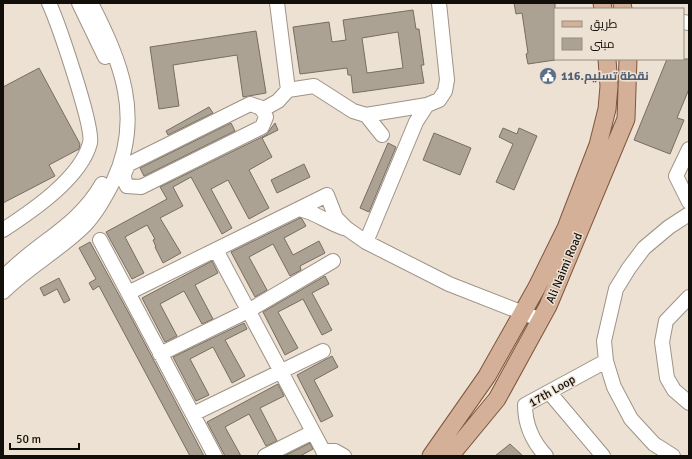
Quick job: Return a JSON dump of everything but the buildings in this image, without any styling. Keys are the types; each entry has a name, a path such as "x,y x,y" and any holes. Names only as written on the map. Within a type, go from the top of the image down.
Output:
{"main road":[{"name":"Ali Naimi Road","path":"431,456 487,376 522,313 566,228 598,145 608,109 609,86 607,60"},
{"name":"Ali Naimi Road","path":"450,456 496,399 548,306 626,119 628,60"}],"street":[{"path":"3,230 26,215 59,187 80,164 90,142 84,109 57,20 50,3"},
{"path":"3,278 66,227 84,209 95,196 105,179 115,149 119,113 114,78 106,58 79,3"},
{"path":"3,292 13,282 66,242 85,225 99,207 118,170 127,158 250,104 257,106 262,110 266,117 262,127 141,187 127,186 123,179 127,158 128,135 128,113 125,88 117,59 91,3"},
{"path":"277,3 288,90"},
{"path":"262,110 278,101 288,90 314,86 353,111 366,115 427,105 439,100 445,91 447,80 439,3"},
{"path":"366,242 416,122 427,105"},
{"path":"366,115 382,135"},
{"path":"689,149 676,176 689,202"},
{"path":"128,294 327,195 336,218 346,228 366,242 449,284 540,320"},
{"path":"299,209 308,211 331,224 346,228"},
{"path":"673,456 654,444 631,418 614,388 606,362 604,341 616,289 644,248 669,226 689,214"},
{"path":"100,240 215,456"},
{"path":"216,250 324,453 335,451 344,456"},
{"path":"160,354 248,311 333,261"},
{"path":"689,296 666,321 662,342 668,378 674,390 689,403"},
{"path":"193,414 324,350"},
{"name":"17th Loop","path":"546,456 530,433 525,416 525,405 606,362"},
{"path":"549,392 603,456"},
{"path":"265,456 313,432"}],"place":[{"name":"نقطة تسليم.116","path":"548,76"}]}
